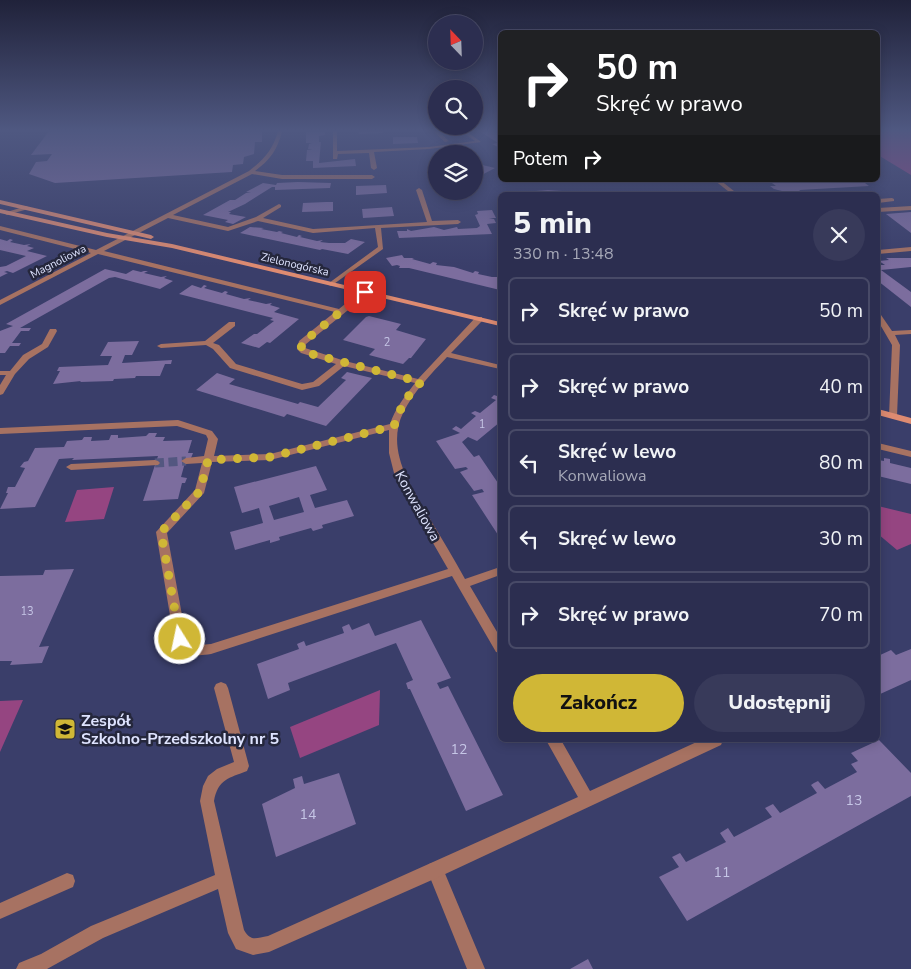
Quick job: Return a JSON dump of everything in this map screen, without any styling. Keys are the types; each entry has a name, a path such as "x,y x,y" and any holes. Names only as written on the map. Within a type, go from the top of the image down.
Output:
{"street":[{"name":"Magnoliowa","path":"0,303 243,176"},
{"path":"277,176 372,177"},
{"path":"720,182 732,192"},
{"path":"419,190 430,223"},
{"path":"880,201 892,200"},
{"name":"Zielonogórska","path":"0,202 137,233 172,246"},
{"path":"258,219 279,206"},
{"path":"3,212 26,208"},
{"path":"880,210 911,208"},
{"name":"Zielonogórska","path":"3,212 172,246 498,324"},
{"path":"169,216 228,229 237,227 250,220 258,219 313,232 378,226 458,222"},
{"path":"331,284 382,248 378,226"},
{"path":"0,228 342,312"},
{"path":"880,251 911,249"},
{"path":"365,292 301,346 304,352 421,382"},
{"name":"Konwaliowa","path":"480,319 404,401 394,426 393,448 400,477 498,645"},
{"path":"880,320 890,333 896,346 893,416"},
{"path":"207,343 232,324"},
{"path":"0,392 12,373 26,357 45,345 53,331"},
{"path":"890,333 911,332"},
{"path":"161,346 207,343 216,347 232,366 302,387 316,384 342,363"},
{"path":"446,354 498,367"},
{"path":"0,373 12,373"},
{"path":"880,413 911,421"},
{"path":"0,431 178,424 206,431 212,436 200,491 161,532 180,639 185,647 190,650 211,649 456,570"},
{"path":"186,461 270,457 394,426"},
{"path":"880,446 911,454"},
{"path":"71,467 155,463"},
{"path":"463,584 498,572"},
{"path":"222,688 242,766 214,778 208,789 207,801 236,933 242,943 253,947 269,944 435,870 712,742"},
{"path":"554,742 587,799"},
{"path":"435,870 476,969"},
{"path":"25,969 46,960 97,932 224,878"},
{"path":"0,911 67,882"}],"shaded area":[{"path":"114,487 104,519 65,522 77,490"},
{"path":"880,506 911,514 911,544 897,550 880,536"},
{"path":"380,690 379,725 300,758 290,727"},
{"path":"23,700 0,752 0,701"}],"building":[{"path":"35,176 164,176 55,183"},
{"path":"298,182 331,183 330,188 275,190 275,187 272,187 228,212 231,212 229,214 246,217 233,224 225,222 228,220 203,215 230,200 235,200 246,193 251,193 246,192 263,183 276,185 277,183"},
{"path":"771,182 864,182 869,186 799,190 802,192 774,192 773,191 782,191 770,186 776,186"},
{"path":"386,185 387,193 356,195 356,186"},
{"path":"548,190 564,192 535,192"},
{"path":"333,202 333,211 302,212 303,203"},
{"path":"392,207 394,216 363,218 362,209"},
{"path":"492,210 496,218 489,218 494,219 496,223 487,224 492,234 399,238 397,231 407,231 407,229 411,231 434,227 444,230 457,227 458,229 477,228 480,226 475,215 478,214 477,211"},
{"path":"911,212 911,233 886,214"},
{"path":"250,227 279,231 297,237 299,235 302,236 300,237 317,241 323,240 320,242 345,243 351,239 365,242 348,254 240,233"},
{"path":"0,239 7,241 10,239 13,240 10,242 24,245 31,244 27,246 34,248 27,251 47,256 13,273 4,272 8,273 0,277 0,267 26,256 0,250"},
{"path":"402,255 404,258 414,258 412,259 430,264 433,262 437,263 436,265 454,267 473,273 475,271 479,272 478,274 498,277 498,290 409,268 399,268 400,266 397,265 392,266 386,258"},
{"path":"886,258 911,258 911,267 881,270 911,292 911,307 880,283 880,265 885,265 880,261 889,260"},
{"path":"105,269 126,274 133,270 148,271 144,273 161,277 167,276 164,278 173,281 160,289 115,277 109,278 20,328 31,328 29,331 21,331 12,343 21,343 19,346 10,346 5,353 0,353 0,331 13,326 6,324"},
{"path":"192,285 201,288 204,285 207,286 204,288 222,293 225,291 228,292 226,294 244,299 251,298 248,300 266,304 272,303 270,305 280,308 274,312 299,319 270,343 267,342 259,348 241,343 274,321 270,320 273,318 179,294"},
{"path":"369,316 401,324 396,330 426,339 411,358 403,364 369,355 375,349 343,340"},
{"path":"139,341 132,355 125,355 122,363 172,360 171,364 165,364 160,376 136,376 135,378 114,379 113,381 81,381 53,384 60,371 57,371 59,367 108,365 112,356 100,356 108,342"},
{"path":"347,372 372,378 326,426 287,414 284,417 196,390 217,373 235,379 229,384 298,404 300,402 318,407 346,380 341,378"},
{"path":"494,395 498,396 498,424 477,441 468,437 462,442 474,457 479,455 498,483 498,535 472,495 484,492 482,489 474,491 460,472 468,469 466,467 455,469 436,441 460,433 452,429 456,426 461,429 476,416 471,413 475,411 480,413 496,400 491,398"},
{"path":"149,433 157,433 155,437 165,437 163,441 192,440 188,453 193,453 191,458 186,459 181,477 187,478 185,483 182,483 178,499 143,501 158,456 72,460 74,458 59,459 35,507 0,509 8,493 6,493 8,487 15,487 25,468 20,467 24,462 28,461 35,448 64,447 67,441 82,440 84,437 92,437 91,441 109,440 111,435 118,435 118,438 146,436"},
{"path":"884,458 890,459 890,463 911,468 911,484 880,476 880,460 884,461"},
{"path":"316,466 327,490 310,495 315,508 347,500 354,516 322,525 323,528 313,531 311,528 279,537 280,540 270,543 270,540 235,550 230,532 263,523 259,508 242,513 234,487","holes":["299,497 304,512 274,520 269,506"]},
{"path":"74,569 39,647 49,646 42,663 10,665 12,661 0,661 0,576 43,575 45,570"},
{"path":"421,620 451,678 437,683 440,689 448,686 503,795 466,811 410,689 408,689 406,683 413,680 396,643 288,683 290,690 268,699 257,664 299,649 297,644 304,641 306,646 344,633 342,627 349,624 352,630 369,623 375,636"},
{"path":"911,649 911,680 880,694 880,655 891,650 896,655"},
{"path":"880,741 911,773 911,796 687,921 659,877 679,867 672,857 680,853 686,862 726,842 720,833 728,828 734,837 772,817 765,808 773,804 780,813 817,793 811,785 814,783 818,781 825,789 857,772 851,764 858,761 851,753"},
{"path":"339,773 356,824 276,857 262,804 295,788 293,779 302,776 304,784"},
{"path":"588,959 593,969 570,969"}],"tunnel":[{"path":"155,463 186,461"}],"place":[{"name":"Zespół Szkolno-Przedszkolny nr 5","path":"65,729"}],"route":[{"path":"180,639 161,532 200,491 208,460 270,457 394,426 404,401 421,382 342,363 304,352 301,349 302,343 365,292"}]}
